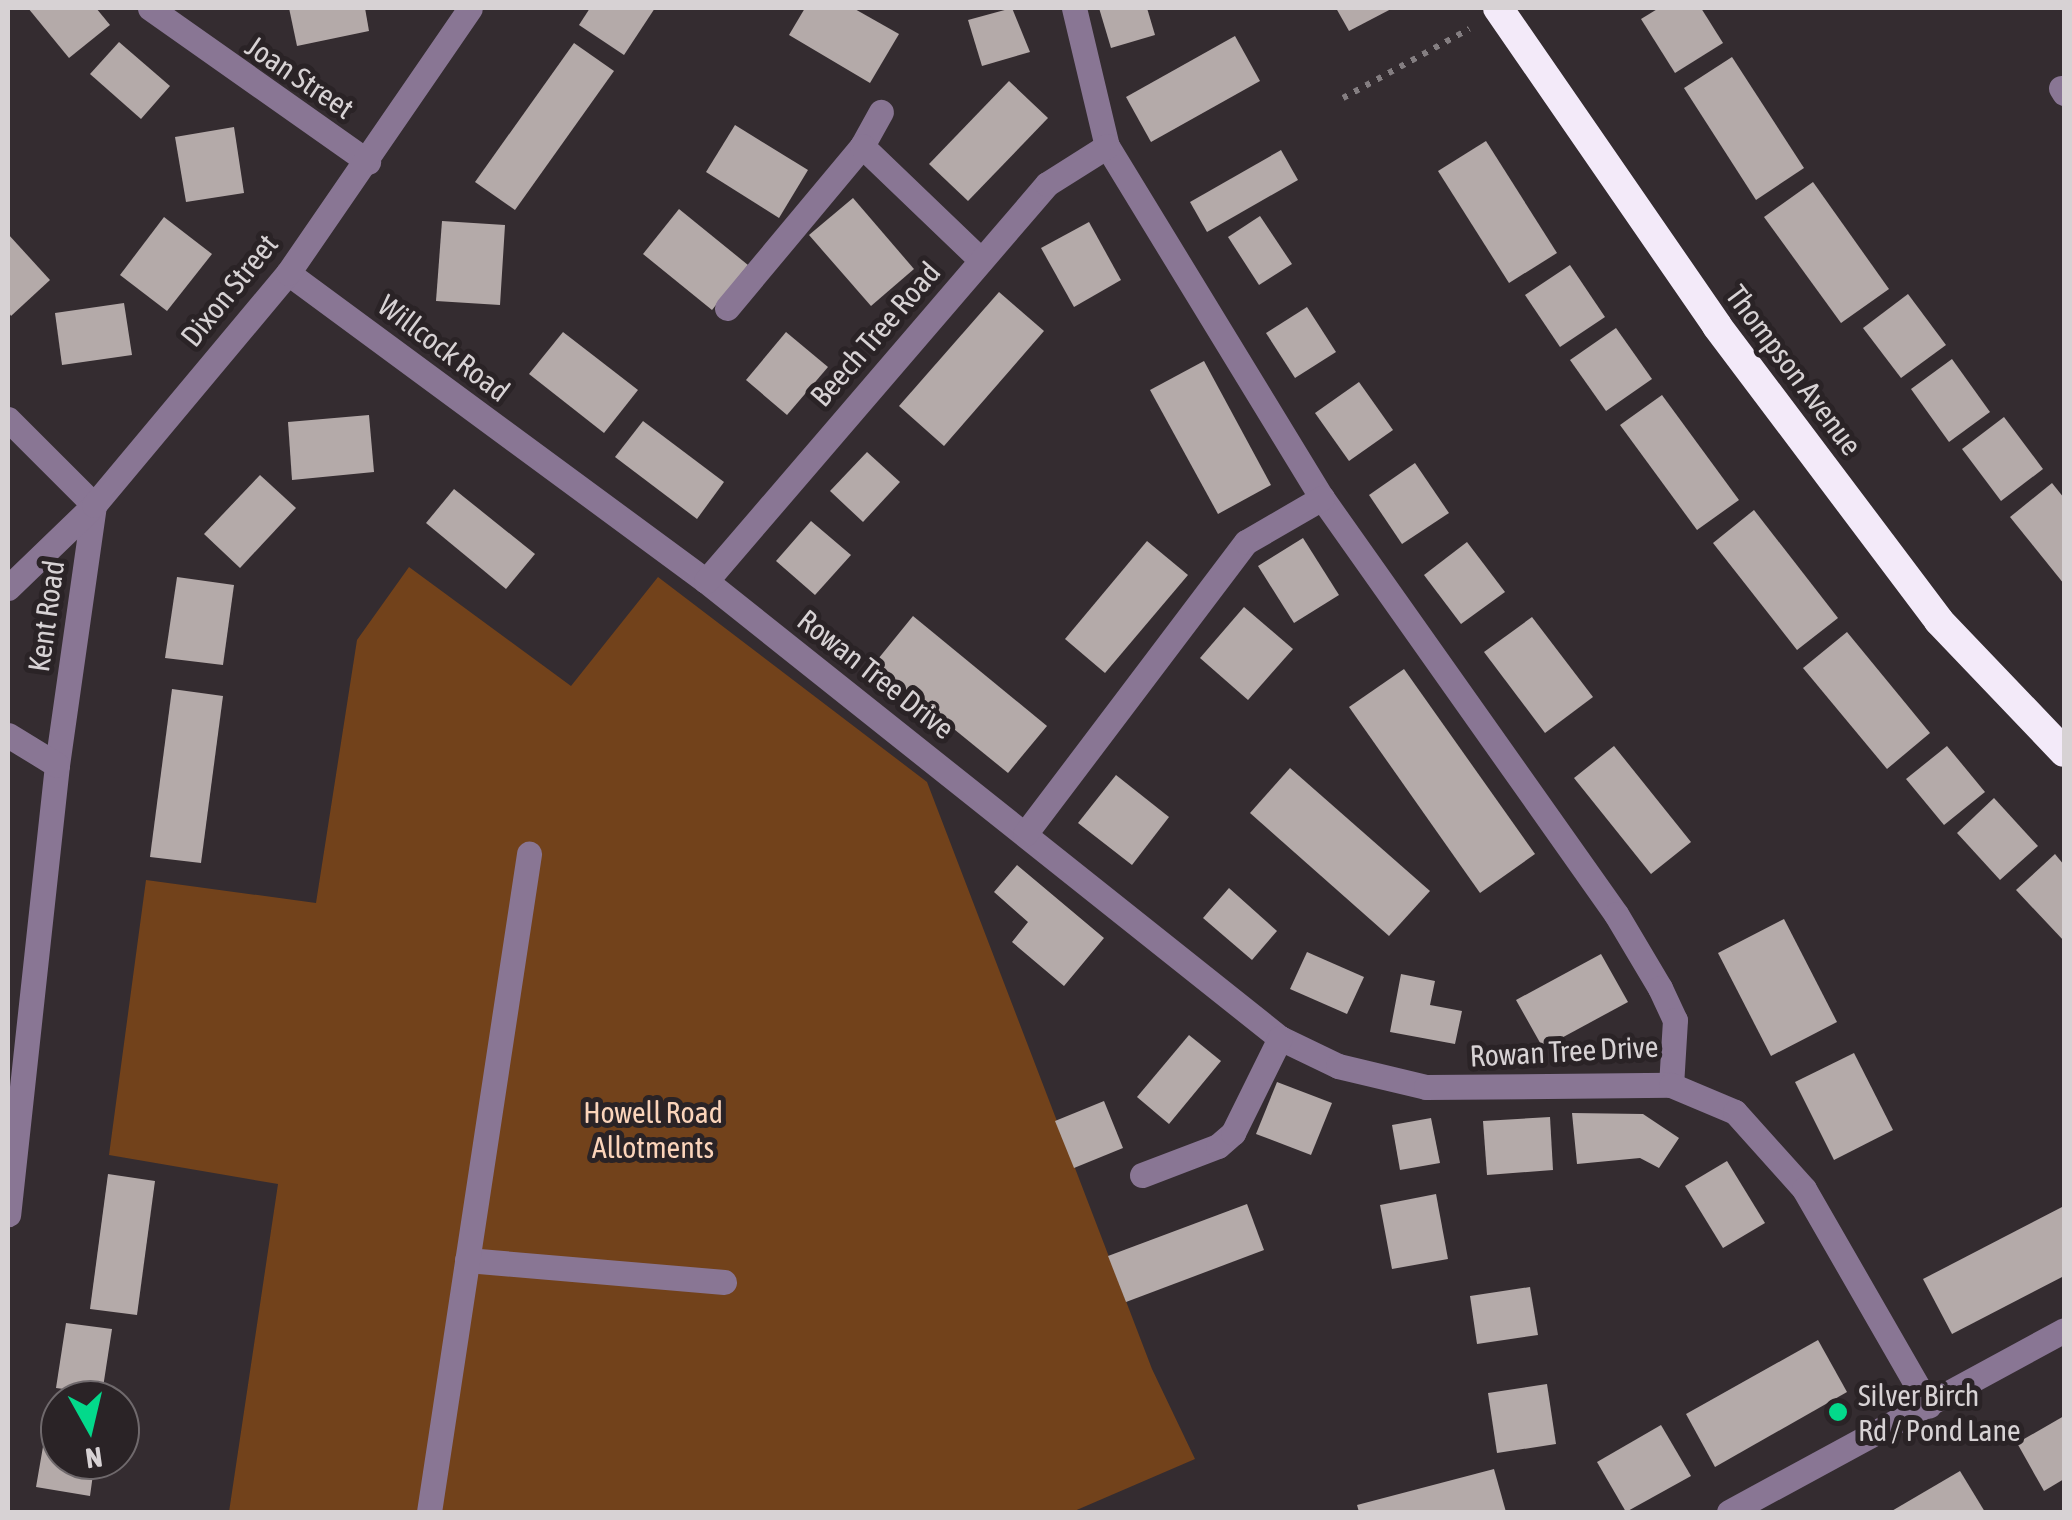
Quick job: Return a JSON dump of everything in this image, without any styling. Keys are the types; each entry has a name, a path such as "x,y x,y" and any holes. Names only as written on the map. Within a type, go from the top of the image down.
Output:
{"highway":[{"name":"Thompson Avenue","path":"1499,10 1716,326 1940,621 2064,752"}],"street":[{"name":"Joan Street","path":"150,8 368,162"},
{"name":"Dixon Street","path":"8,588 94,505 288,272 368,162 470,8"},
{"name":"Rowan Tree Drive","path":"560,475 706,581 1280,1038 1338,1066 1426,1087 1671,1084 1675,1020 1616,914 1322,498 1107,146 1074,8"},
{"path":"727,308 862,146 880,112"},
{"path":"862,146 982,260"},
{"name":"Beech Tree Road","path":"706,581 1047,184 1107,146"},
{"name":"Willcock Road","path":"288,272 560,475"},
{"path":"8,419 94,505"},
{"path":"1024,834 1246,542 1322,498"},
{"name":"Kent Road","path":"8,1214 57,765 94,505"},
{"path":"8,736 57,765"},
{"path":"428,1512 529,854"},
{"path":"1142,1175 1218,1146 1233,1133 1280,1038"},
{"path":"1671,1084 1735,1112 1778,1154 1929,1406"},
{"path":"467,1260 724,1282"},
{"path":"1729,1512 2064,1330"}],"path":[{"path":"1343,98 1499,10"}],"green space":[{"name":"Howell Road Allotments","path":"409,567 571,686 658,577 927,782 1152,1369 1195,1459 1072,1512 229,1512 278,1184 109,1155 146,880 316,903 357,640"}],"building":[{"path":"28,8 96,8 110,25 69,58"},
{"path":"289,8 365,8 369,31 297,46"},
{"path":"590,8 655,8 624,55 579,25"},
{"path":"805,8 853,8 899,34 870,83 789,35"},
{"path":"1012,8 1030,52 982,66 968,20"},
{"path":"1099,8 1147,8 1155,35 1111,48"},
{"path":"1336,8 1393,8 1349,31"},
{"path":"1659,8 1701,8 1723,43 1675,73 1641,19"},
{"path":"1235,36 1260,81 1151,142 1126,97"},
{"path":"119,42 170,86 141,119 90,74"},
{"path":"574,43 614,71 515,210 475,182"},
{"path":"1732,57 1804,168 1756,200 1684,88"},
{"path":"1009,81 1048,118 968,201 929,164"},
{"path":"735,125 808,170 779,218 706,172"},
{"path":"234,127 244,193 186,202 175,137"},
{"path":"1486,141 1557,253 1509,283 1438,171"},
{"path":"1281,150 1298,180 1207,232 1190,202"},
{"path":"1813,182 1889,289 1841,323 1764,217"},
{"path":"853,198 914,269 871,306 809,235"},
{"path":"679,209 748,265 712,310 643,254"},
{"path":"1260,216 1292,264 1259,285 1228,237"},
{"path":"164,217 212,254 167,311 120,275"},
{"path":"442,221 505,225 500,305 436,301"},
{"path":"1089,222 1121,280 1074,307 1041,248"},
{"path":"8,234 50,280 11,316 8,311"},
{"path":"1570,265 1605,317 1560,347 1525,295"},
{"path":"999,292 1044,331 944,446 899,406"},
{"path":"1908,294 1946,345 1901,378 1863,328"},
{"path":"124,303 132,355 62,365 55,313"},
{"path":"1307,307 1336,352 1295,378 1266,333"},
{"path":"1616,328 1652,379 1606,411 1570,360"},
{"path":"563,332 638,390 604,433 529,374"},
{"path":"786,332 828,367 787,415 746,380"},
{"path":"1952,359 1990,412 1949,442 1911,389"},
{"path":"1204,361 1271,485 1218,514 1150,390"},
{"path":"1359,382 1393,430 1349,461 1315,413"},
{"path":"1662,395 1739,500 1697,530 1620,425"},
{"path":"369,415 374,472 292,480 288,422"},
{"path":"2004,417 2043,469 2001,501 1962,449"},
{"path":"643,421 724,482 697,519 615,457"},
{"path":"867,452 900,482 863,522 830,491"},
{"path":"1415,463 1449,513 1402,544 1369,495"},
{"path":"260,475 296,508 240,568 204,534"},
{"path":"2052,483 2064,498 2064,584 2010,517"},
{"path":"454,489 535,554 506,589 426,523"},
{"path":"1754,510 1838,618 1797,650 1713,543"},
{"path":"811,521 851,555 815,595 776,561"},
{"path":"1303,538 1339,595 1294,623 1258,566"},
{"path":"1147,541 1188,575 1105,673 1065,639"},
{"path":"1467,542 1505,592 1461,624 1424,575"},
{"path":"177,577 234,585 223,665 165,658"},
{"path":"1244,607 1293,649 1248,700 1200,658"},
{"path":"913,616 1047,726 1008,773 874,664"},
{"path":"1532,617 1593,697 1545,733 1484,652"},
{"path":"1847,632 1930,733 1887,769 1803,668"},
{"path":"1404,669 1535,854 1480,893 1349,707"},
{"path":"172,689 223,696 201,863 150,857"},
{"path":"1614,746 1691,842 1651,874 1574,778"},
{"path":"1947,746 1985,792 1944,825 1906,779"},
{"path":"1290,768 1430,891 1389,936 1250,813"},
{"path":"1116,775 1169,817 1132,865 1078,823"},
{"path":"1994,798 2038,846 2000,880 1957,833"},
{"path":"2055,854 2064,865 2064,941 2016,890"},
{"path":"1017,865 1104,938 1064,986 1012,942 1028,922 994,892"},
{"path":"1229,888 1277,931 1252,960 1203,918"},
{"path":"1784,919 1837,1022 1771,1056 1718,953"},
{"path":"1307,952 1364,977 1347,1014 1290,989"},
{"path":"1601,954 1628,1002 1543,1048 1516,1000"},
{"path":"1401,974 1435,981 1430,1005 1462,1011 1455,1044 1390,1032"},
{"path":"1189,1035 1221,1061 1169,1124 1137,1097"},
{"path":"1854,1053 1893,1130 1834,1160 1795,1082"},
{"path":"1277,1082 1332,1103 1311,1155 1256,1134"},
{"path":"1104,1101 1123,1148 1074,1168 1055,1121"},
{"path":"1572,1113 1643,1114 1679,1138 1659,1168 1640,1158 1577,1164"},
{"path":"1550,1117 1553,1170 1487,1175 1483,1121"},
{"path":"1431,1118 1440,1163 1400,1170 1392,1125"},
{"path":"1727,1161 1765,1223 1723,1248 1685,1186"},
{"path":"108,1174 155,1181 137,1315 90,1309"},
{"path":"1436,1194 1448,1259 1392,1269 1380,1205"},
{"path":"1247,1204 1264,1250 1126,1302 1108,1256"},
{"path":"2064,1206 2064,1276 1952,1334 1923,1279"},
{"path":"1530,1287 1538,1335 1477,1344 1470,1296"},
{"path":"66,1323 112,1329 104,1380 57,1380"},
{"path":"1818,1340 1847,1392 1715,1467 1686,1414"},
{"path":"1547,1384 1556,1444 1497,1453 1488,1393"},
{"path":"2064,1416 2064,1479 2044,1491 2017,1443"},
{"path":"1661,1425 1691,1476 1626,1512 1597,1462"},
{"path":"40,1464 40,1480 92,1480 90,1496 36,1487"},
{"path":"1494,1469 1506,1512 1359,1512 1357,1505"},
{"path":"1960,1471 1985,1512 1890,1512"}],"place":[{"name":"Silver Birch Rd / Pond Lane","path":"1838,1412"}]}
